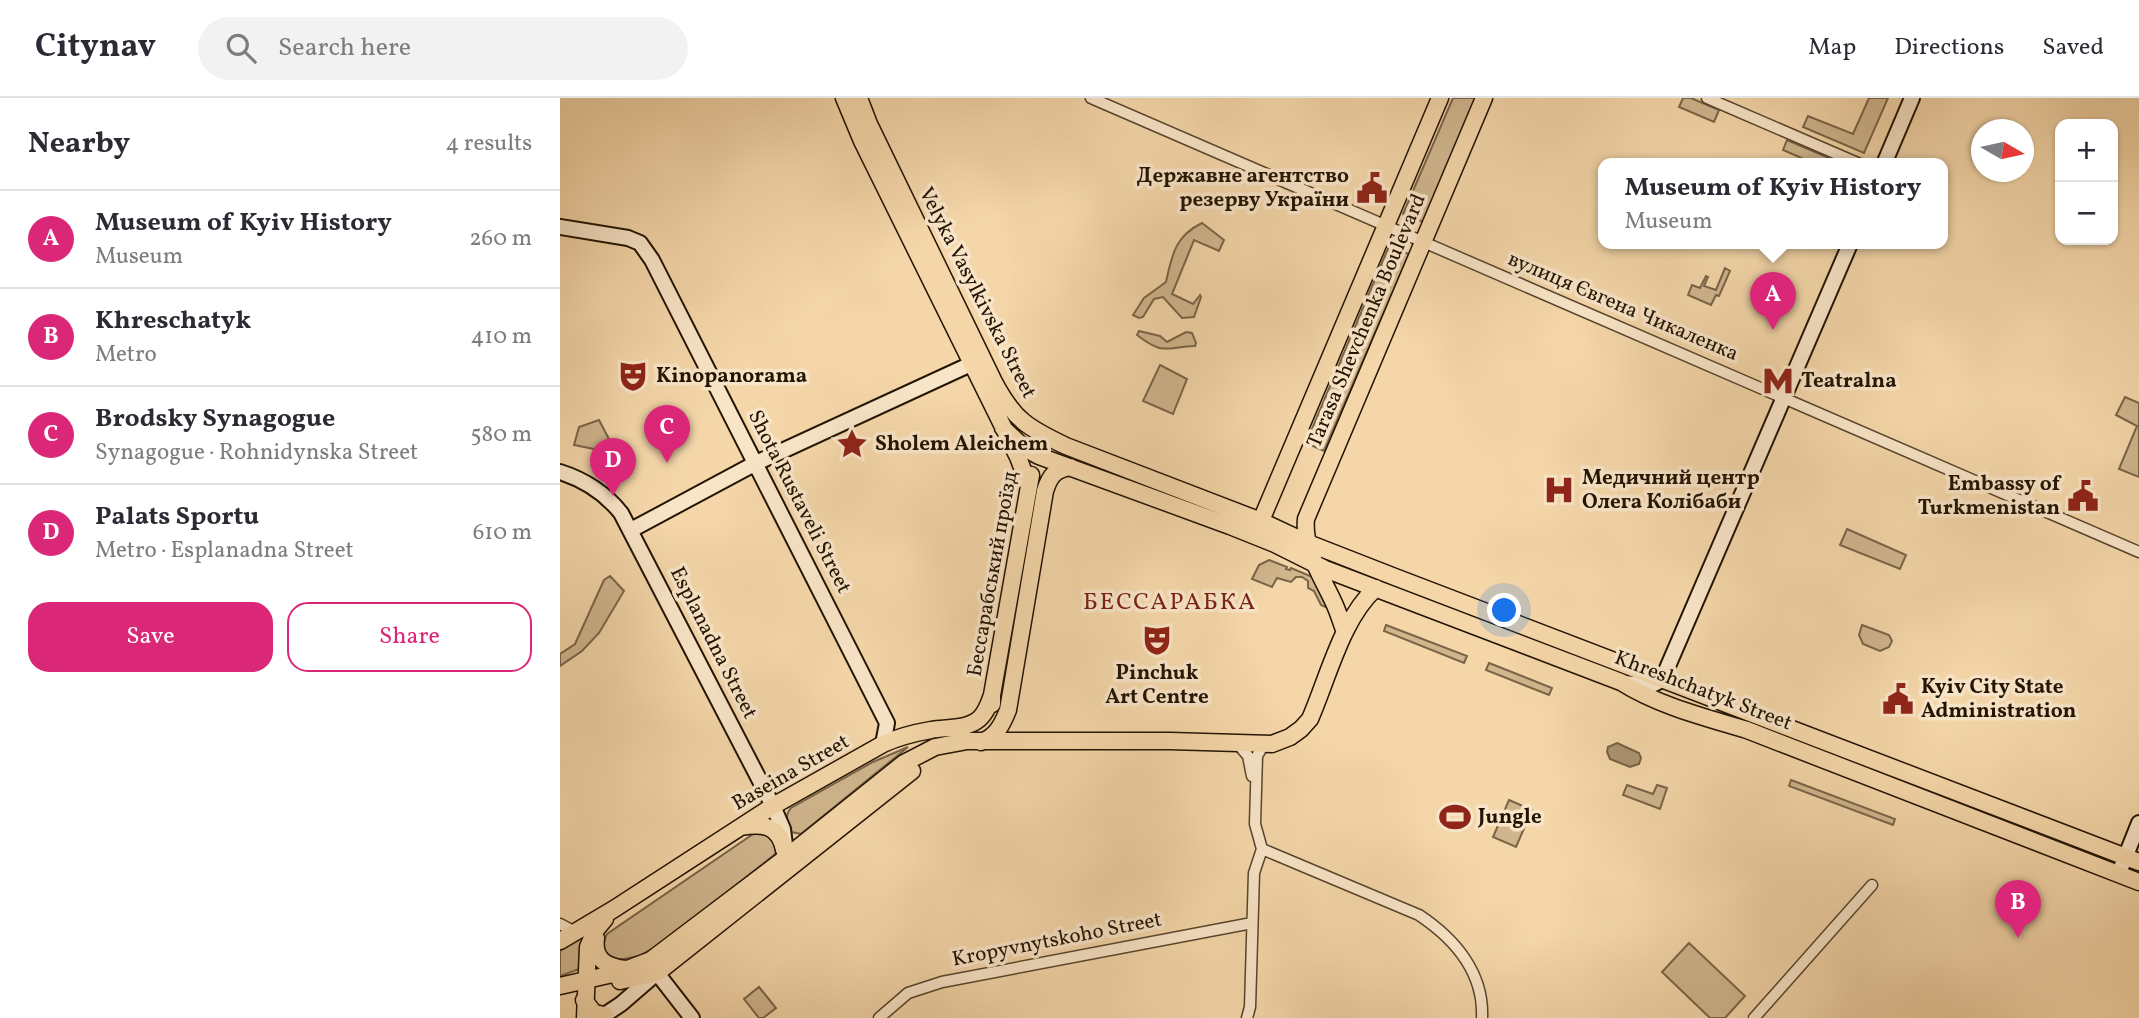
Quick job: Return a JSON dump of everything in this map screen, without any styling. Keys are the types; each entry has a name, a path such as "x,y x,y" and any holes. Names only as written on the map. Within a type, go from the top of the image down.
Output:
{"main road":[{"name":"Tarasa Shevchenka Boulevard","path":"1258,528 1440,98"},
{"name":"Tarasa Shevchenka Boulevard","path":"1345,632 1335,605 1314,564 1306,519 1485,98"},
{"name":"Velyka Vasylkivska Street","path":"856,102 862,141 1018,457 1028,483"},
{"name":"Velyka Vasylkivska Street","path":"856,102 1005,403 1024,424 1066,446 1258,528"},
{"name":"Velyka Vasylkivska Street","path":"1003,428 1024,448 1040,456 1258,528"},
{"name":"Бессарабський проїзд","path":"998,730 992,711 992,695 1028,483 1040,456 1051,447 1066,446"},
{"name":"Бессарабський проїзд","path":"985,741 998,730 1008,710 1049,478 1055,472 1070,467"},
{"name":"Khreshchatyk Street","path":"1258,528 1308,542 2132,860"},
{"name":"Khreshchatyk Street","path":"1258,528 1314,564 1621,682 1644,695 1684,711 1746,730 2139,882"},
{"path":"561,986 651,960 672,946 781,856 904,763 935,747 985,741 1272,744 1290,737 1310,719 1345,632 1361,603 1376,588"},
{"name":"Baseina Street","path":"614,909 773,806 883,744 897,737 978,721 985,713 992,695"},
{"path":"998,730 1016,741"},
{"path":"587,979 622,981 657,973 909,773 938,756 985,741"},
{"path":"739,828 755,825 771,828 780,836 781,856"},
{"path":"586,1011 586,959 591,939 614,909"},
{"path":"560,941 614,909"},
{"path":"602,923 595,947 598,958 611,966 630,968"},
{"path":"561,986 574,989 586,1011 602,1016"}],"street":[{"name":"вулиця Євгена Чикаленка","path":"1091,98 2139,552"},
{"path":"1707,98 1846,158"},
{"path":"1887,158 1912,98"},
{"name":"Shota Rustaveli Street","path":"560,228 628,238 640,243 645,249 887,723 883,744"},
{"path":"1621,682 1648,686 1662,680 1848,249"},
{"path":"631,530 756,463 971,364"},
{"name":"Esplanadna Street","path":"560,472 592,486 607,498 621,513 631,530 773,806 785,835 781,856"},
{"path":"1236,743 1248,756 1255,796"},
{"path":"1247,1018 1250,1007 1254,873 1262,849 1255,824 1257,756 1264,744"},
{"path":"2119,873 2132,860 2139,823"},
{"path":"1262,849 1419,915 1438,927 1459,950 1476,979 1481,993 1482,1018"},
{"path":"1754,1018 1872,885"},
{"name":"Kropyvnytskoho Street","path":"879,1018 908,993 942,982 1252,923"},
{"path":"560,924 575,932"},
{"path":"602,1016 657,973 672,946"},
{"path":"657,973 692,1018"}],"shaded area":[{"path":"1453,98 1477,98 1423,222 1403,214"},
{"path":"1683,98 1691,98 1719,110 1714,122 1679,107"},
{"path":"1869,98 1888,98 1864,153 1803,127 1808,116 1853,134"},
{"path":"1787,140 1829,158 1801,158 1783,150"},
{"path":"1202,223 1224,240 1219,251 1194,240 1172,294 1193,304 1200,295 1194,317 1182,318 1163,297 1154,299 1143,317 1133,315 1144,298 1166,282 1180,240"},
{"path":"1389,246 1409,254 1324,451 1306,443"},
{"path":"1725,268 1730,271 1719,296 1716,295 1711,305 1688,295 1692,285 1700,288 1706,276 1708,277 1704,286 1716,290"},
{"path":"1139,331 1160,336 1167,342 1186,332 1192,333 1196,343 1195,346 1160,348 1137,335"},
{"path":"1160,365 1187,379 1173,414 1143,401"},
{"path":"2125,397 2139,403 2139,477 2119,469 2137,426 2116,415"},
{"path":"599,420 611,443 609,452 574,445 579,427"},
{"path":"1847,529 1906,555 1900,569 1840,545"},
{"path":"1269,560 1287,567 1286,569 1291,568 1315,578 1330,609 1321,605 1314,591 1308,588 1308,581 1302,577 1296,577 1291,582 1277,578 1272,587 1252,579 1259,565"},
{"path":"610,576 624,591 599,633 582,651 560,666 560,654 575,644 604,580"},
{"path":"1386,625 1467,656 1464,663 1384,631"},
{"path":"1862,625 1889,635 1892,641 1889,647 1880,651 1863,644 1859,635"},
{"path":"1489,663 1552,688 1549,695 1486,670"},
{"path":"1617,743 1639,753 1639,764 1630,767 1610,759 1608,747"},
{"path":"908,747 801,834 791,832 787,817 791,808 873,762"},
{"path":"1791,780 1895,819 1893,825 1789,786"},
{"path":"1627,785 1653,794 1657,785 1667,788 1660,809 1623,795"},
{"path":"1509,800 1532,810 1516,847 1493,837"},
{"path":"759,830 769,830 777,851 774,855 664,942 639,956 612,960 604,948 607,934"},
{"path":"582,936 582,968 560,976 560,951"},
{"path":"1689,943 1745,996 1725,1018 1710,1018 1662,972"},
{"path":"759,987 776,1008 763,1018 759,1018 744,999"}],"place":[{"name":"Державне агентство резерву України","path":"1372,188"},
{"name":"Museum of Kyiv History","path":"1773,330"},
{"name":"Kinopanorama","path":"633,376"},
{"name":"Teatralna","path":"1778,381"},
{"name":"Sholem Aleichem","path":"852,444"},
{"name":"Brodsky Synagogue","path":"667,463"},
{"name":"Медичний центр Олега Колібаби","path":"1559,490"},
{"name":"Palats Sportu","path":"613,496"},
{"name":"Embassy of Turkmenistan","path":"2083,496"},
{"name":"Pinchuk Art Centre","path":"1157,640"},
{"name":"Kyiv City State Administration","path":"1898,699"},
{"name":"Jungle","path":"1455,817"},
{"name":"Khreschatyk","path":"2018,938"}],"district":[{"name":"БЕССАРАБКА","path":"1170,603"}]}
